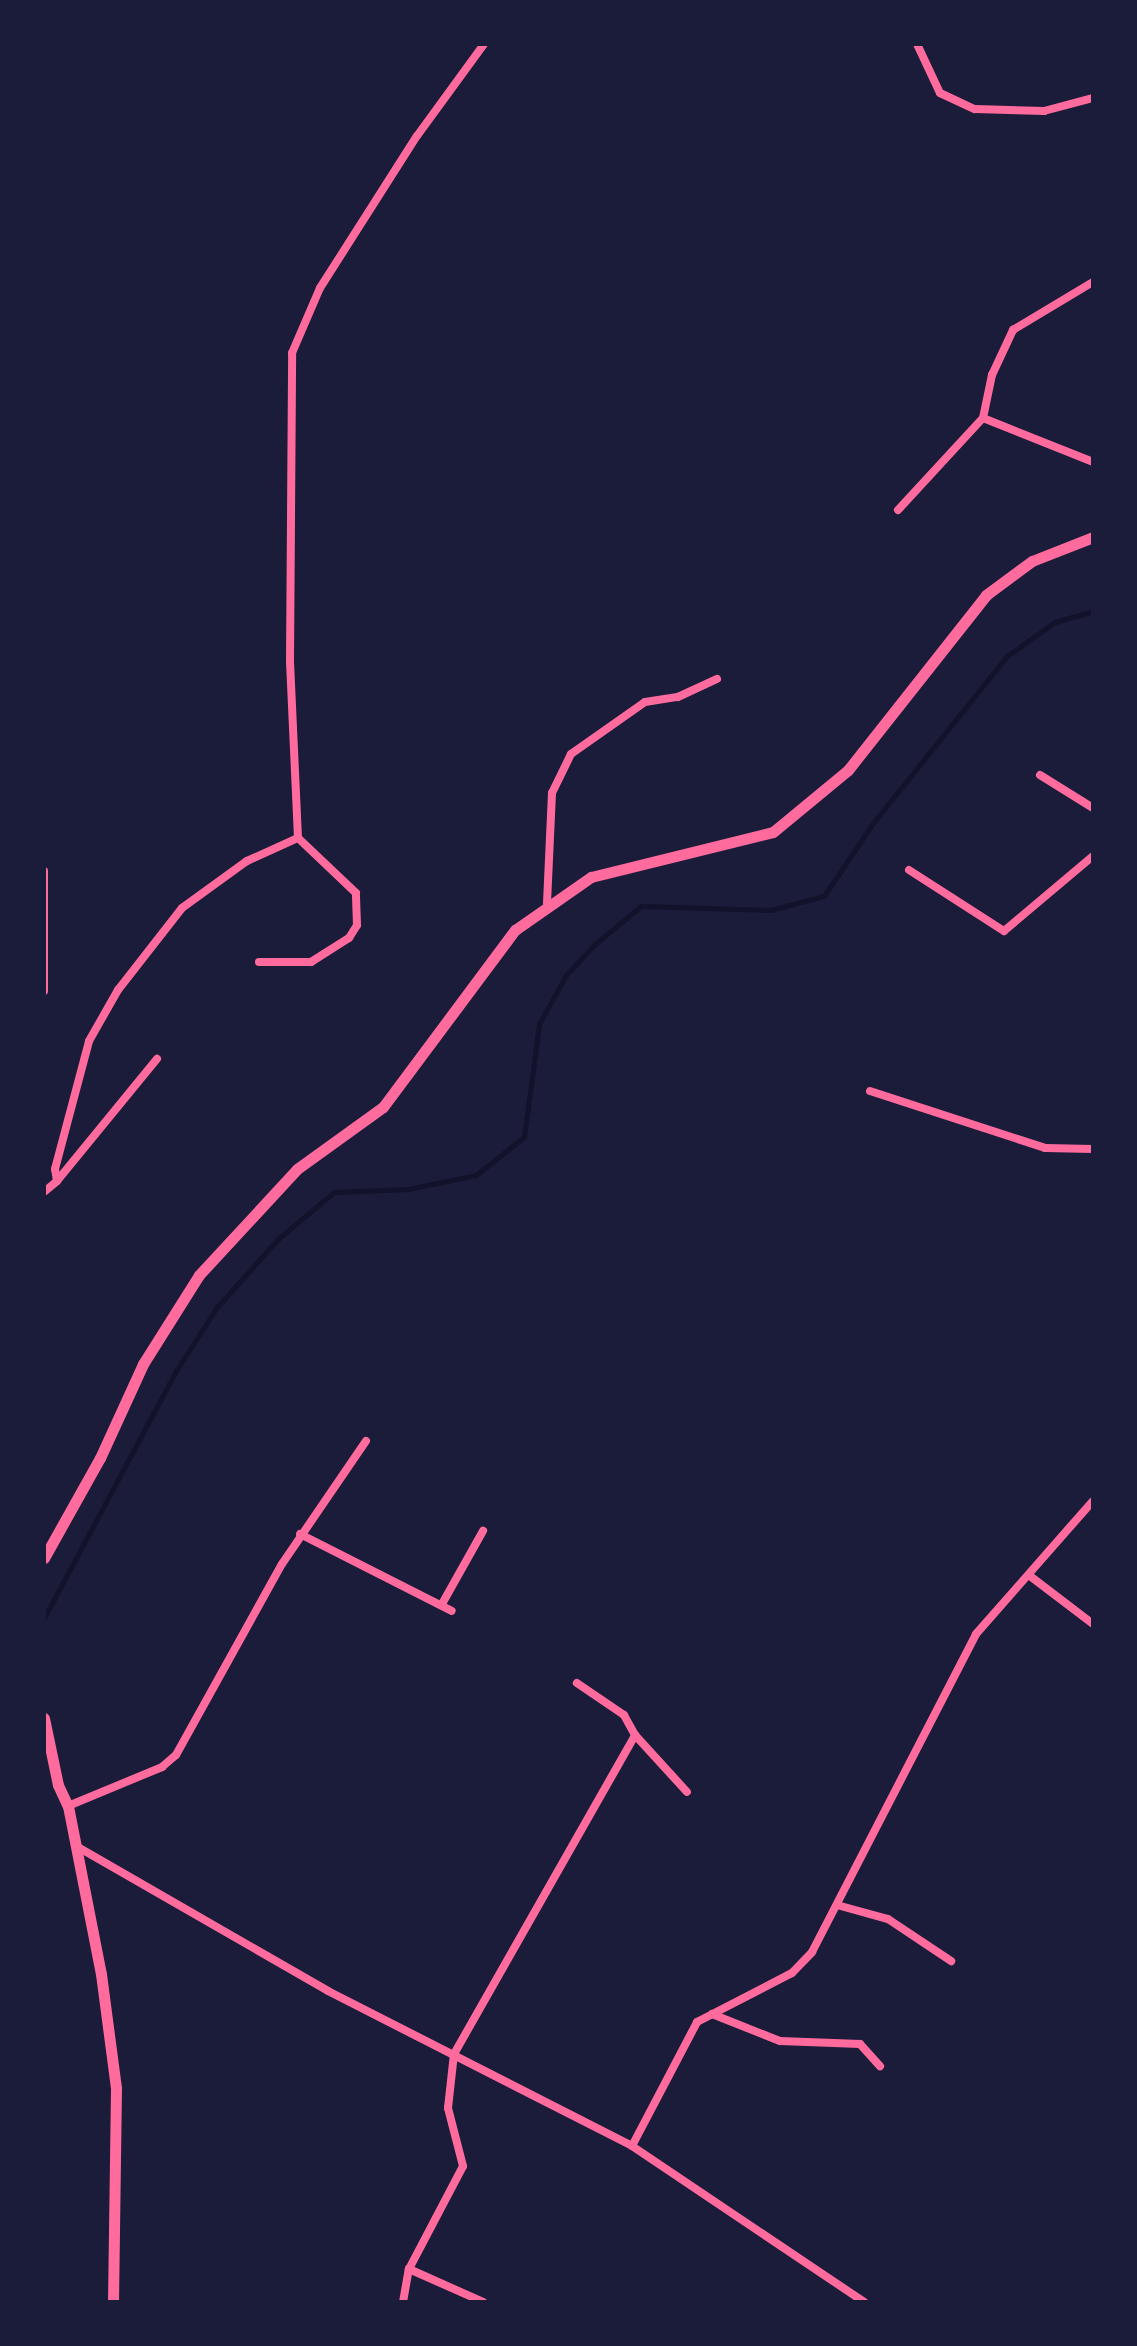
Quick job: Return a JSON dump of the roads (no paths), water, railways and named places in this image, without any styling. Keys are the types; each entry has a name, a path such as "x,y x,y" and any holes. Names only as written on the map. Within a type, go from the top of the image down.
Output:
{"street":[{"path":"259,962 311,962 349,938 357,925 356,893 298,838 290,661 292,353 314,298 417,136 484,44"},
{"path":"917,44 940,93 975,109 1044,111 1093,98"},
{"path":"898,510 983,418 992,375 1013,330 1093,282"},
{"path":"983,418 1093,462"},
{"path":"44,1558 100,1458 143,1364 199,1275 297,1169 383,1107 515,930 547,903 591,877 773,832 848,770 986,595 1032,561 1093,537"},
{"path":"547,903 552,793 571,754 645,702 678,697 717,679"},
{"path":"1040,775 1093,808"},
{"path":"57,1181 55,1169 76,1078 89,1041 118,990 182,908 247,861 298,838"},
{"path":"909,870 1004,931 1093,856"},
{"path":"44,871 44,991"},
{"path":"44,1192 57,1181 157,1059"},
{"path":"870,1091 1045,1148 1093,1149"},
{"path":"68,1806 162,1767 176,1755 300,1534 366,1441"},
{"path":"632,2146 697,2022 792,1973 812,1952 976,1634 1093,1501"},
{"path":"442,1604 483,1531"},
{"path":"300,1534 452,1611"},
{"path":"1030,1576 1093,1624"},
{"path":"577,1683 624,1715 635,1735 687,1792"},
{"path":"44,1718 58,1785 68,1806 101,1974 116,2088 113,2302"},
{"path":"403,2302 409,2269 463,2166 448,2108 454,2054 635,1735"},
{"path":"76,1846 328,1991 632,2146 864,2302"},
{"path":"837,1905 888,1919 951,1961"},
{"path":"712,2014 780,2041 860,2044 880,2066"},
{"path":"409,2269 483,2302"}],"waterway":[{"path":"44,1618 176,1371 217,1307 279,1238 334,1192 408,1189 476,1175 524,1137 539,1024 566,975 595,944 641,906 771,910 824,896 873,823 1007,656 1055,622 1093,611"}]}
